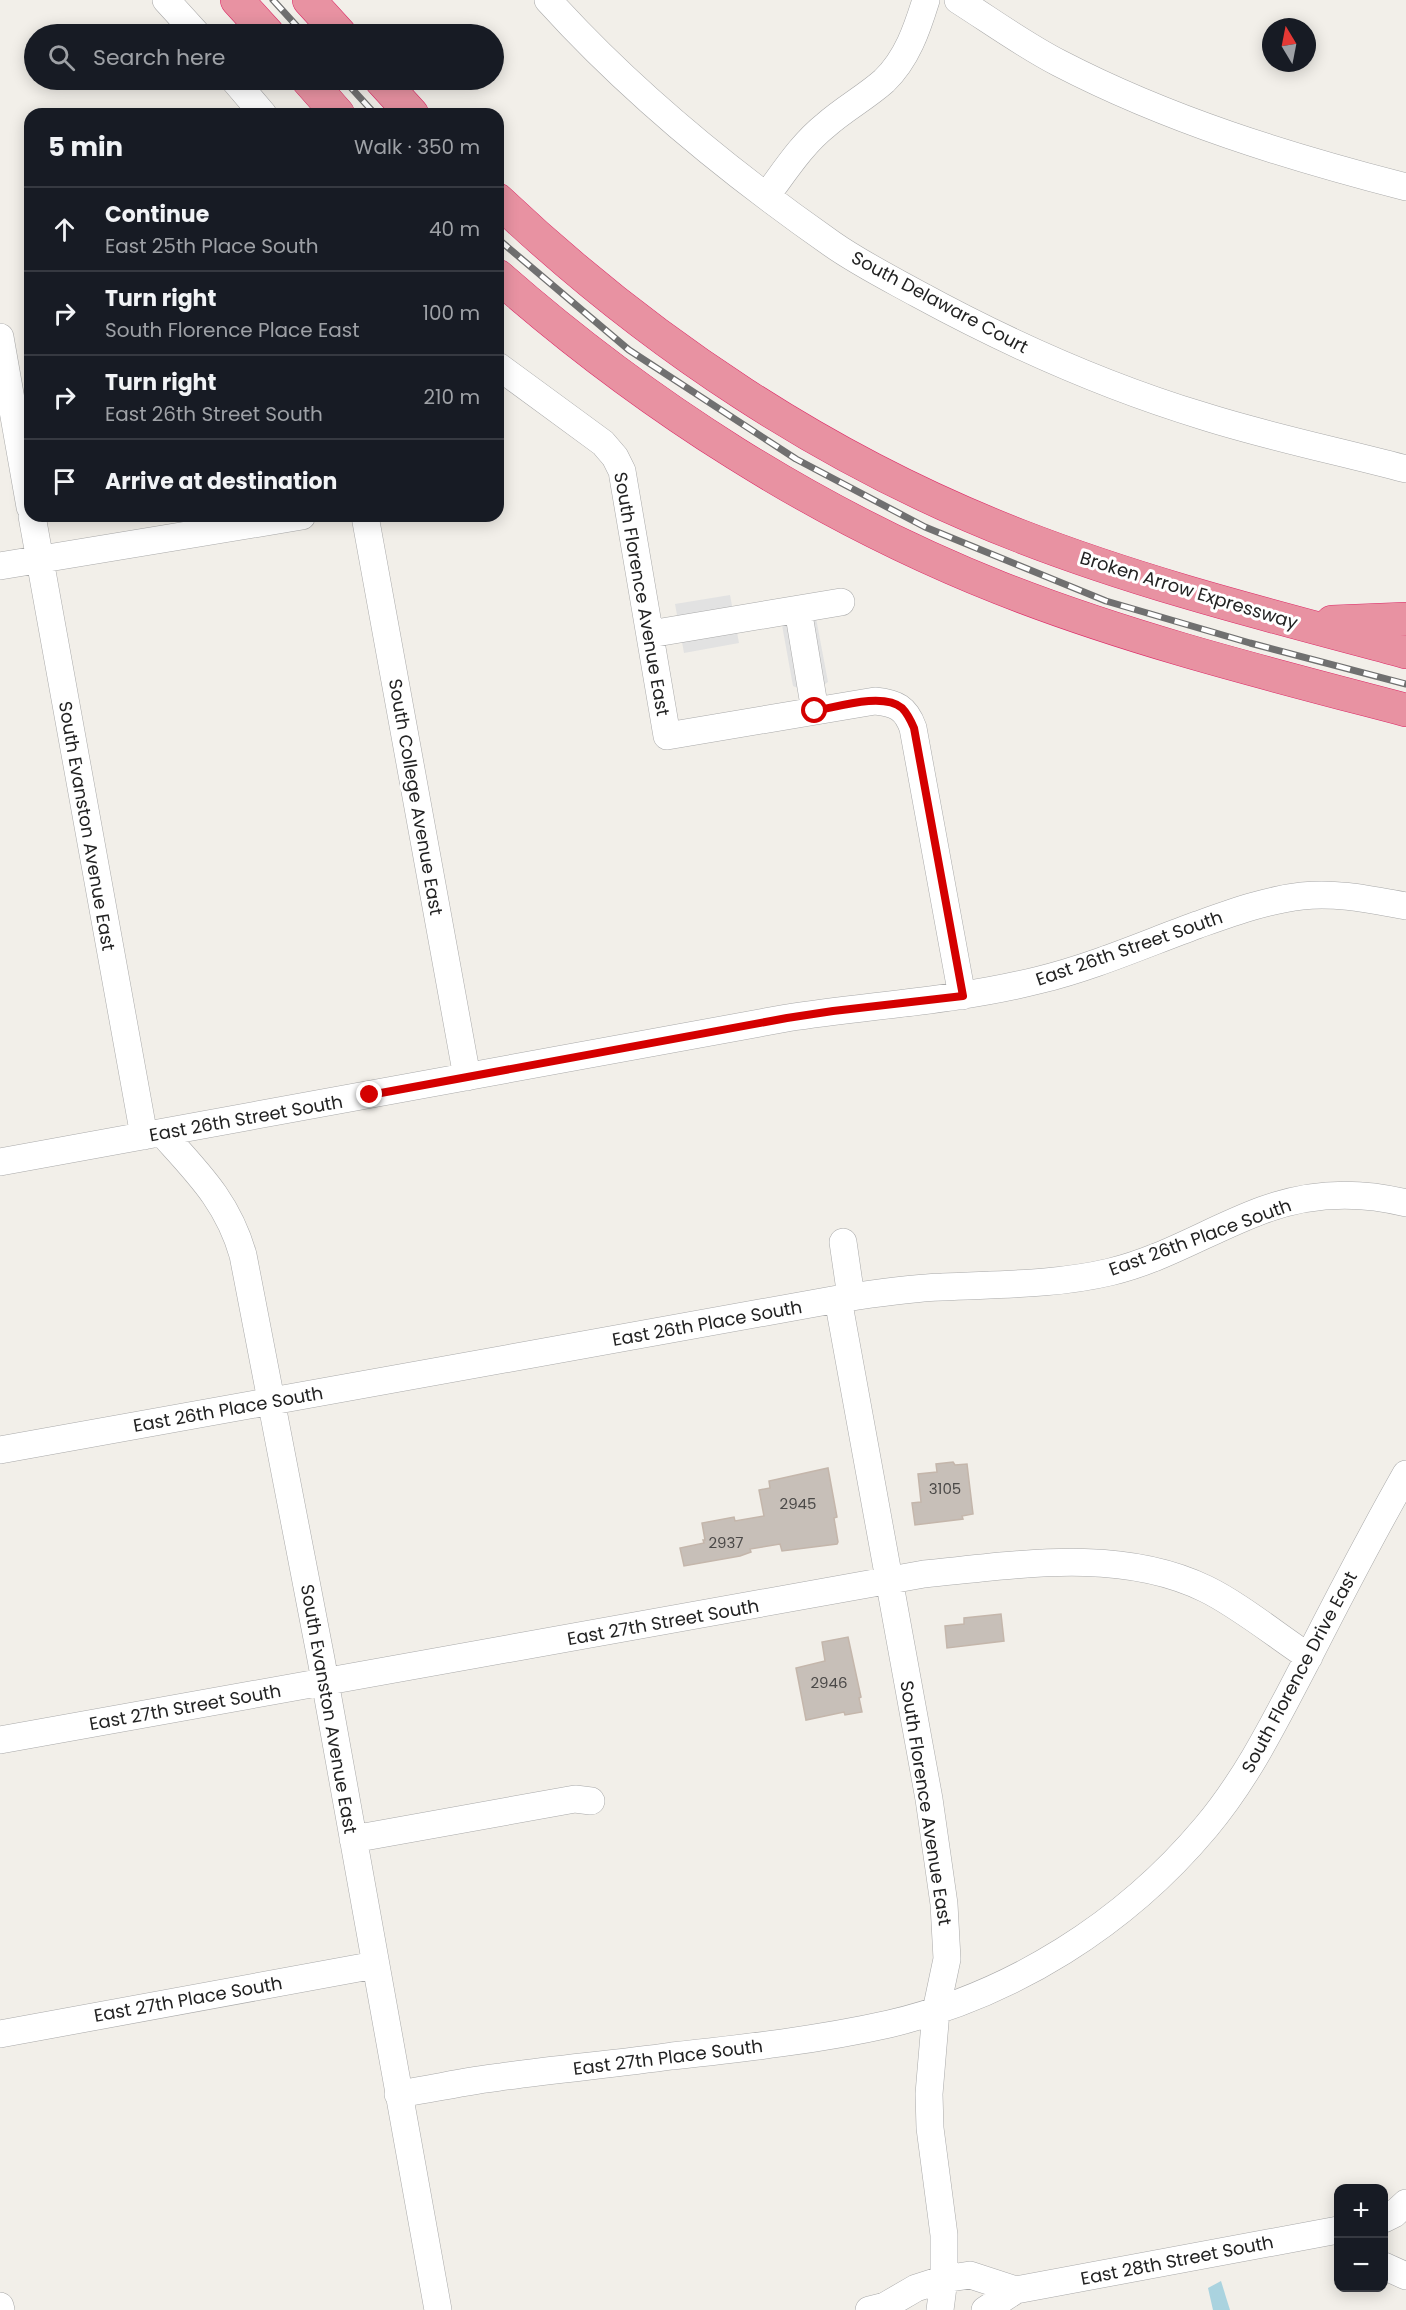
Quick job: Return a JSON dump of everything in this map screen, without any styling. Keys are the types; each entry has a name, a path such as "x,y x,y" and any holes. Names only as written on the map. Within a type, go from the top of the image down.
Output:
{"highway":[{"path":"237,0 259,24"},
{"path":"309,0 331,24"},
{"path":"317,90 334,108"},
{"path":"390,90 407,108"},
{"name":"Broken Arrow Expressway","path":"504,206 551,251 651,331 743,395 829,446 921,493 1018,536 1166,587 1406,652"},
{"path":"504,281 565,333 643,392 714,441 820,502 898,542 999,587 1101,625 1406,710"},
{"path":"1297,623 1406,619"},
{"path":"1360,698 1406,728"}],"street":[{"path":"166,0 188,24"},
{"name":"South Delaware Court","path":"548,0 616,72 677,126 833,245 956,314 1022,347 1105,381 1202,416 1406,469"},
{"path":"767,195 802,149 825,126 885,80 899,63 910,45 926,0"},
{"path":"958,0 1057,62 1116,91 1193,123 1259,146 1406,188"},
{"path":"243,90 258,108"},
{"path":"0,337 24,473"},
{"name":"South Florence Avenue East","path":"504,370 603,443 615,457 621,471 667,736 815,711"},
{"name":"South Evanston Avenue East","path":"33,522 153,1134 203,1178 223,1205 236,1231 243,1255 326,1682 438,2310"},
{"path":"0,566 266,522"},
{"name":"South College Avenue East","path":"366,522 467,1077"},
{"path":"650,634 841,602"},
{"path":"798,609 815,711 875,700 890,702 901,707 909,716 914,728 963,996"},
{"name":"East 26th Street South","path":"0,1162 799,1016 963,996 1021,985 1080,969 1240,910 1283,899 1302,896 1348,896 1406,906"},
{"name":"East 26th Place South","path":"0,1450 845,1298 929,1287 1042,1282 1111,1272 1177,1249 1262,1210 1315,1197 1365,1195 1406,1203"},
{"name":"South Florence Avenue East","path":"843,1242 845,1298 889,1581 929,1799 944,1904 947,1959 936,2011 929,2094 930,2128 944,2235 944,2279 940,2310"},
{"name":"South Florence Drive East","path":"936,2011 1008,1982 1055,1958 1134,1900 1207,1826 1234,1789 1270,1732 1369,1538 1406,1474"},
{"name":"East 27th Street South","path":"0,1740 924,1574 1006,1566 1080,1563 1131,1566 1170,1574 1207,1590 1308,1657"},
{"path":"353,1839 575,1799 591,1801"},
{"name":"East 27th Place South","path":"0,2034 375,1965"},
{"name":"East 27th Place South","path":"398,2094 497,2077 775,2044 890,2024 936,2011"},
{"path":"1388,2217 1406,2203"},
{"name":"East 28th Street South","path":"985,2310 1016,2290 1334,2230"},
{"path":"1308,2235 1334,2246"},
{"path":"1388,2268 1406,2276"},
{"name":"East 28th Street South","path":"869,2310 885,2306 916,2288 944,2279 970,2275 1016,2290"}],"shaded area":[{"path":"730,595 739,643 684,653 675,604"},
{"path":"816,618 828,682 822,686 800,689 793,686 782,625"}],"water":[{"path":"1221,2281 1230,2310 1213,2310 1208,2288"}],"building":[{"path":"953,1462 955,1465 967,1464 973,1514 962,1516 963,1519 915,1525 912,1503 921,1502 918,1474 937,1472 936,1464"},
{"path":"828,1468 837,1517 834,1518 837,1544 782,1551 780,1544 750,1549 751,1552 740,1556 684,1566 680,1548 704,1543 702,1523 734,1517 735,1521 764,1516 759,1490 770,1488 769,1481"},
{"path":"1001,1614 1004,1641 947,1648 945,1626 964,1624 964,1618"},
{"path":"848,1637 862,1712 845,1715 844,1712 806,1720 796,1668 825,1661 822,1642"}],"railway":[{"path":"273,0 295,24"},
{"path":"353,90 370,108"},
{"path":"504,244 629,350 796,459 925,527 1106,601 1250,643 1406,684"}],"route":[{"path":"370,1095 787,1018 963,996 914,728 909,716 901,707 890,702 875,700 815,711"}]}
